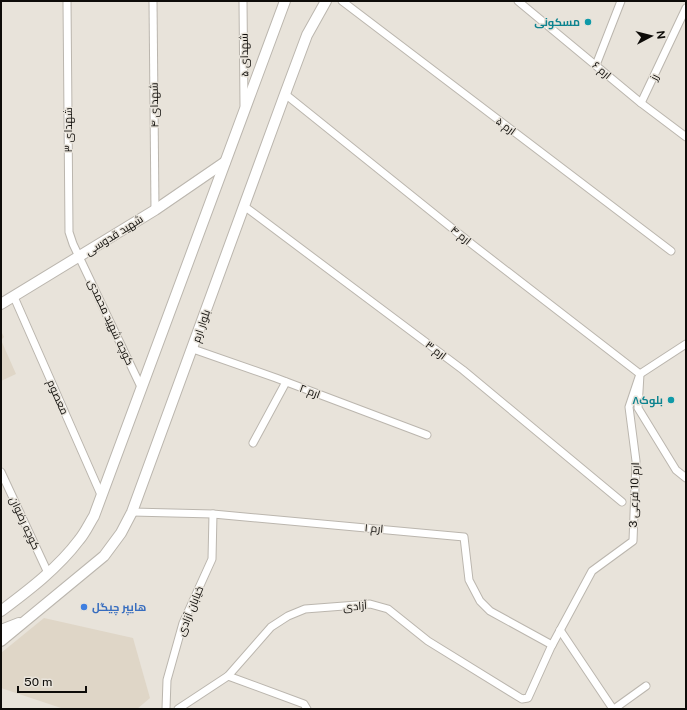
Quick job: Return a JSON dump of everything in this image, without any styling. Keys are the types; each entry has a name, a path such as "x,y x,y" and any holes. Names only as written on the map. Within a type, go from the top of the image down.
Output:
{"main road":[{"path":"1,611 48,573 80,539 102,497 285,1"},
{"name":"بلوار ارم","path":"1,641 104,556 121,533 132,512 307,35 326,1"},
{"name":"شهید قدوسی","path":"1,304 155,210 225,162"},
{"path":"1,608 13,602"},
{"path":"1,630 30,618"}],"street":[{"name":"شهدای ۳","path":"67,1 69,232 73,244 80,256"},
{"name":"شهدای ۴","path":"152,1 155,210"},
{"name":"شهدای ۵","path":"243,1 244,110"},
{"name":"ارم ۵","path":"342,1 671,251"},
{"name":"ارم ۶","path":"518,1 641,103 686,137"},
{"path":"596,65 621,1"},
{"name":"رز","path":"641,103 686,8"},
{"name":"ارم ۴","path":"285,94 473,245 640,374"},
{"name":"ارم ۳","path":"244,206 463,370 622,502"},
{"name":"کوچه شهید محمدی","path":"80,256 142,389"},
{"name":"معصوم","path":"14,297 102,497"},
{"path":"686,344 640,374 638,408 676,470 686,478"},
{"name":"ارم ۲","path":"193,349 427,435"},
{"name":"ارم 10 فرعی 3","path":"534,687 560,630 592,571 633,540 636,461 629,407 640,374"},
{"path":"253,443 286,382"},
{"name":"کوچه رضوان","path":"1,472 48,573"},
{"name":"ارم ۱","path":"132,512 213,514 464,537 469,580 480,601 490,611 552,646"},
{"name":"خیابان آزادی","path":"166,709 167,680 183,623 212,559 213,514"},
{"name":"آزادی","path":"178,709 228,676 271,627 288,616 305,609 370,604 388,609 428,641 522,699 528,698 534,687"},
{"path":"560,630 613,709 646,686"},
{"path":"228,676 304,704 307,709"}],"shaded area":[{"path":"1,331 4,337 1,340"},
{"path":"1,340 16,374 1,381"},
{"path":"44,618 133,638 150,698 137,709 64,709 1,688 1,653"}],"place":[{"name":"مسکونی","path":"588,22"},
{"name":"بلوک۸","path":"671,400"},
{"name":"هایپر چیگل","path":"84,607"}]}
